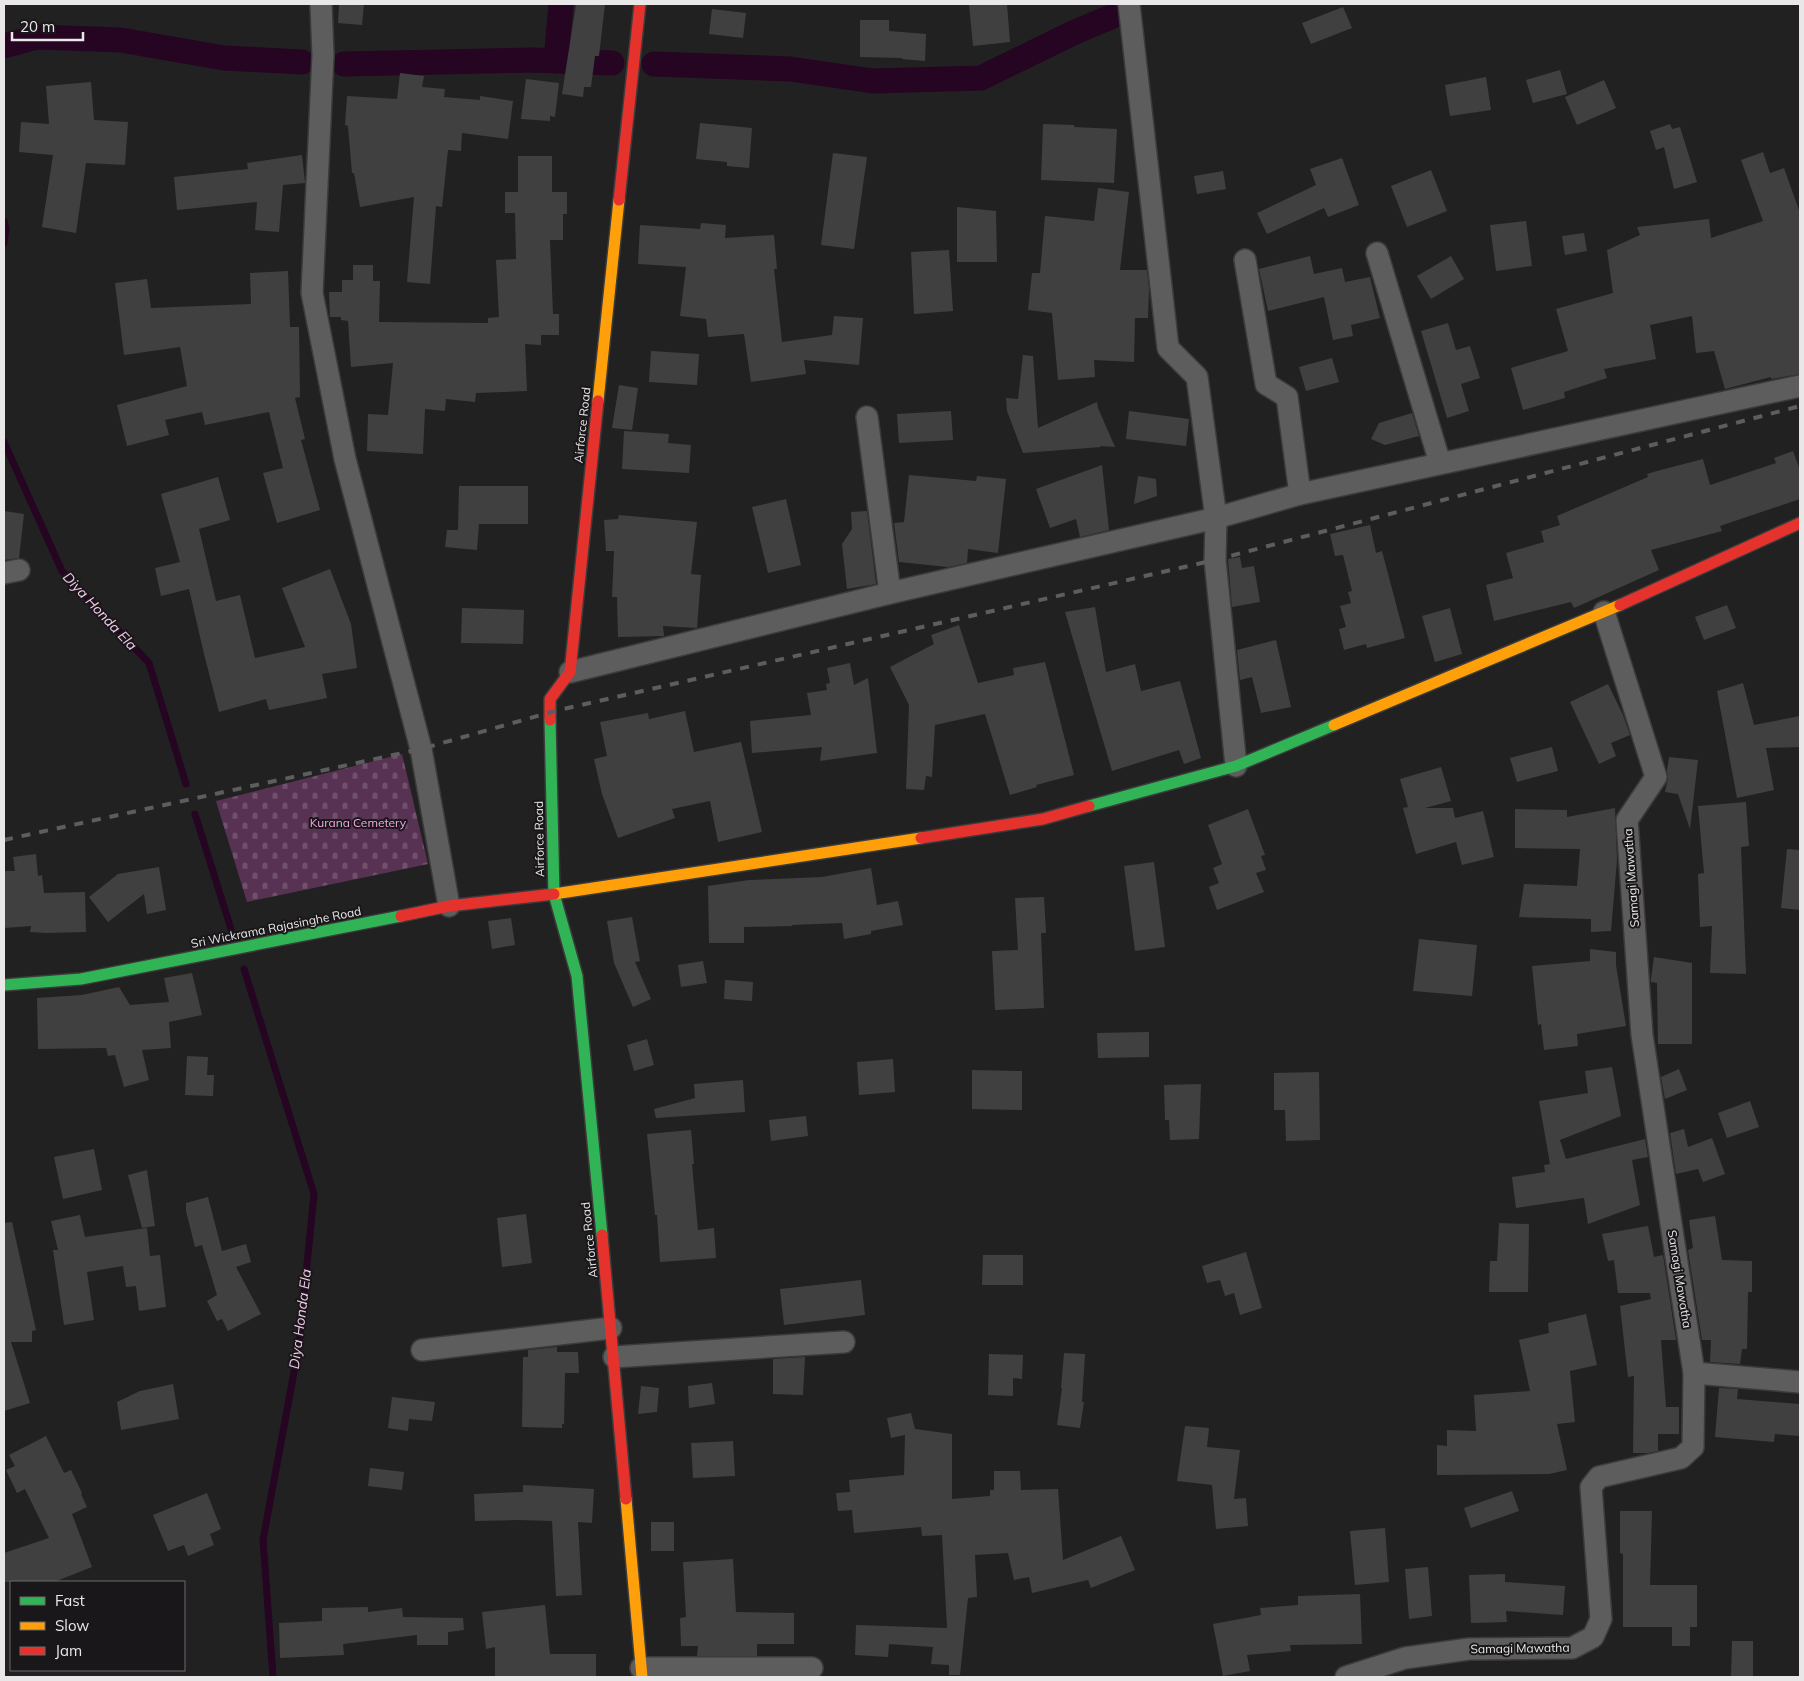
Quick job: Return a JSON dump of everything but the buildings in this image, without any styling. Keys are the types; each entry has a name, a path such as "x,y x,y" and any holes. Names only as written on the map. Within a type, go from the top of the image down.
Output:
{"street":[{"path":"321,4 324,55 312,293 345,459 421,749 449,906"},
{"name":"Airforce Road","path":"640,4 570,672 550,699 554,894 577,976 614,1357 641,1672"},
{"path":"1129,4 1168,348 1196,377 1216,518 1215,560 1236,766"},
{"path":"1377,253 1440,463"},
{"path":"1245,260 1266,384 1287,397 1300,494"},
{"path":"570,672 890,593 1216,518 1300,494 1800,386"},
{"path":"867,417 890,593"},
{"name":"Sri Wickrama Rajasinghe Road","path":"4,985 80,979 449,906 554,894 1043,819 1236,766 1604,612 1800,523"},
{"name":"Samagi Mawatha","path":"1346,1677 1405,1658 1469,1648 1572,1648 1594,1637 1601,1619 1591,1487 1598,1477 1681,1458 1693,1447 1694,1373 1642,1035 1627,820 1656,777 1604,612"},
{"path":"422,1350 611,1328"},
{"path":"614,1357 844,1342"},
{"path":"1694,1373 1800,1382"},
{"path":"641,1672 812,1668"}],"green space":[{"name":"Kurana Cemetery","path":"402,754 428,864 247,902 216,801"}],"waterway":[{"path":"556,61 561,4"},
{"path":"654,64 790,69 873,81 981,78 1075,32 1111,17"},
{"path":"4,46 37,37 121,40 224,58 302,62"},
{"path":"344,64 534,60 612,63"},
{"name":"Diya Honda Ela","path":"4,221 6,229 4,243"},
{"name":"Diya Honda Ela","path":"4,442 62,571 149,663 186,784"},
{"name":"Diya Honda Ela","path":"195,814 231,929"},
{"name":"Diya Honda Ela","path":"244,969 314,1194 299,1345 263,1540 273,1677"}],"railway":[{"path":"4,840 421,749 555,711 1215,560 1800,406"}],"traffic: fast":[{"path":"550,720 554,894 577,976 602,1235"},
{"path":"1089,806 1236,766 1334,725"},
{"path":"4,985 81,979 401,916"}],"traffic: slow":[{"path":"598,401 619,200"},
{"path":"1334,725 1620,605"},
{"path":"554,894 921,838"},
{"path":"626,1499 642,1677"}],"traffic: jam":[{"path":"619,200 640,4"},
{"path":"550,720 550,699 570,672 598,401"},
{"path":"1620,605 1800,523"},
{"path":"921,838 1043,819 1089,806"},
{"path":"401,916 449,906 554,894"},
{"path":"602,1235 626,1499"}]}
